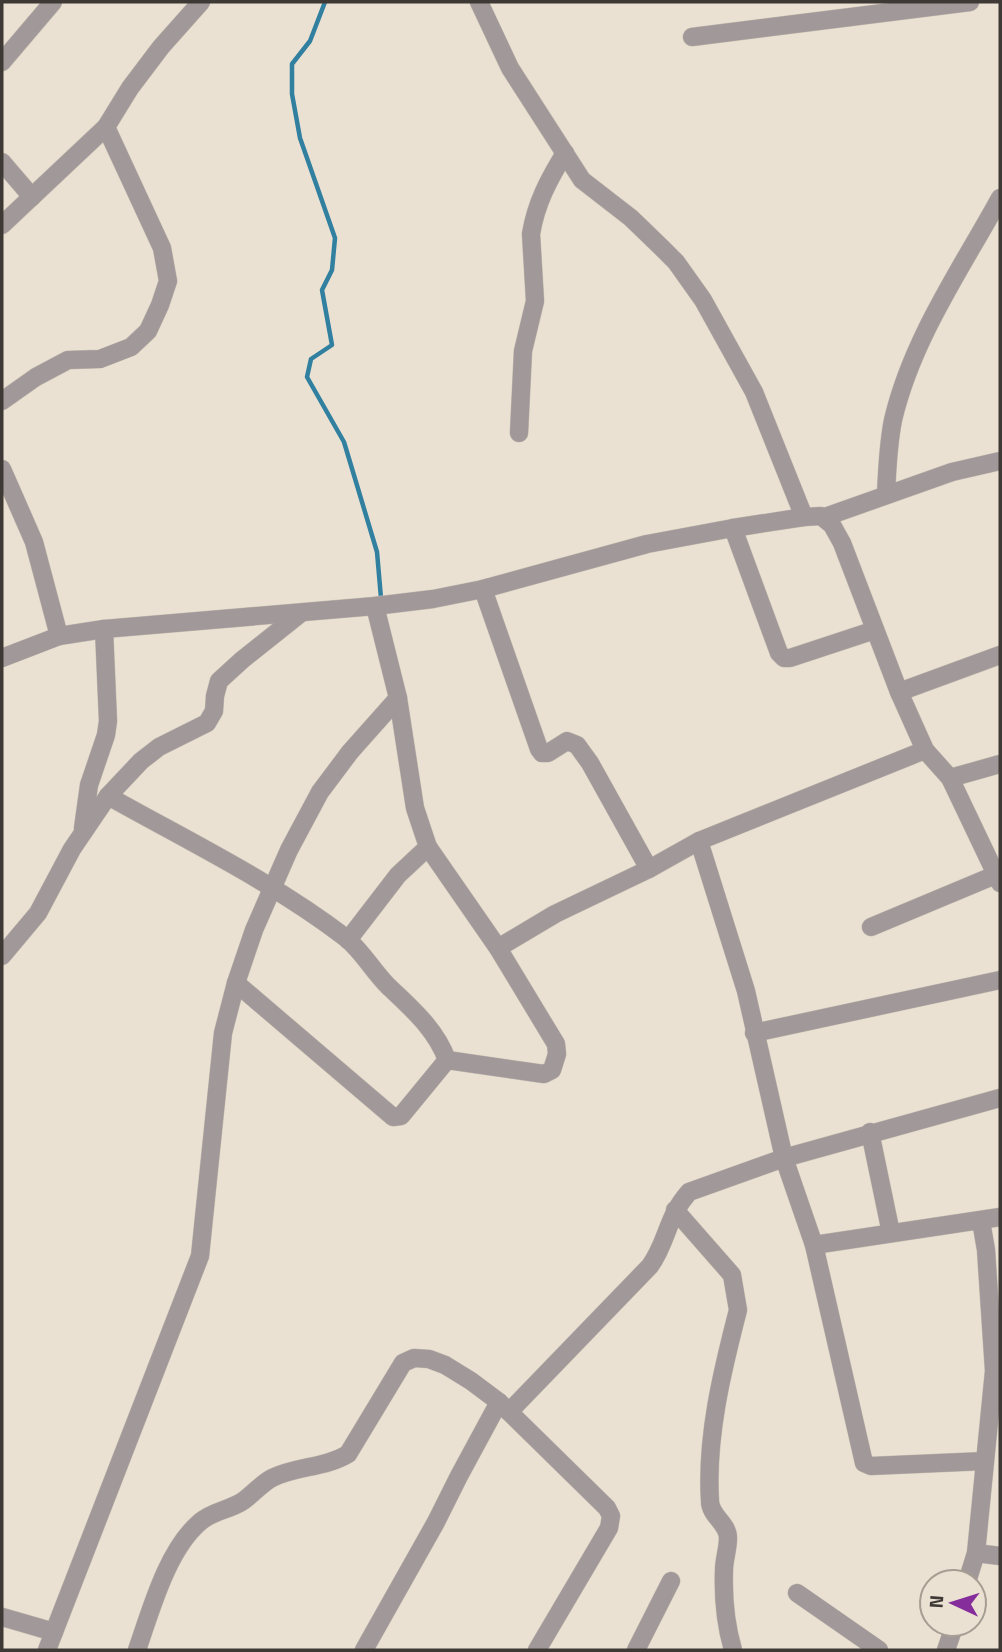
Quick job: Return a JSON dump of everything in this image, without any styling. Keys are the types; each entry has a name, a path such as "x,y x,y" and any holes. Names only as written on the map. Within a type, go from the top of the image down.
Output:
{"street":[{"path":"2,62 53,2"},
{"path":"2,226 106,127 130,88 161,47 201,2"},
{"path":"479,2 510,68 582,180 631,218 676,262 703,300 754,392 804,517"},
{"path":"692,37 970,2"},
{"path":"2,401 36,377 68,360 100,359 131,347 148,331 160,306 168,281 162,248 106,127"},
{"path":"519,433 523,351 535,301 532,223 542,191 565,153"},
{"path":"2,162 32,197"},
{"path":"886,495 889,444 908,373 939,305 999,202"},
{"path":"2,658 59,636 104,629 375,606 483,589 648,544 804,517 825,517 952,472 1000,461"},
{"path":"2,469 34,542 59,636"},
{"path":"825,517 842,543 899,692 925,750 950,778 999,877 871,928"},
{"path":"733,528 779,653 784,658 875,630"},
{"path":"483,589 538,749 542,753 548,753 567,741 577,745 590,763 649,869"},
{"path":"375,606 398,698 415,808 428,847 498,948 556,1044 555,1064 552,1070 544,1074 447,1060"},
{"path":"2,956 38,913 72,849 108,796 141,761 159,747 207,723 214,711 219,681 301,613"},
{"path":"83,831 89,785 108,721 104,629"},
{"path":"899,692 1000,654"},
{"path":"47,1650 200,1256 223,1033 236,983 272,887 302,823 320,792 350,752 398,698"},
{"path":"498,948 555,914 649,869 699,841 925,750"},
{"path":"950,778 1000,764"},
{"path":"108,796 272,887 348,940 374,973 433,1032 441,1043 447,1060"},
{"path":"699,841 746,991 783,1158 814,1245 864,1463 871,1466 985,1461"},
{"path":"348,940 398,875 428,847"},
{"path":"754,1033 1000,980"},
{"path":"236,983 393,1117 401,1116 447,1060"},
{"path":"364,1650 436,1522 458,1476 504,1407 650,1266 658,1255 675,1210 689,1192 783,1158 1000,1098"},
{"path":"870,1132 891,1233"},
{"path":"675,1210 732,1275 738,1310 724,1363 709,1455 708,1482 710,1508 726,1529 728,1536 723,1570 728,1627 733,1650"},
{"path":"814,1245 1000,1217"},
{"path":"971,1568 976,1553 994,1371 986,1250 981,1221"},
{"path":"137,1650 155,1600 180,1544 201,1521 242,1502 272,1478 293,1470 340,1460 348,1454 403,1363 414,1358 445,1365 504,1407 607,1508 611,1516 609,1528 537,1650"},
{"path":"976,1553 1000,1556"},
{"path":"636,1650 671,1581"},
{"path":"797,1593 879,1650"},
{"path":"2,1617 54,1632"}],"waterway":[{"path":"325,2 310,41 292,64 292,94 300,138 335,238 332,270 322,290 332,345 311,359 307,377 344,442 377,552 381,598"}]}
